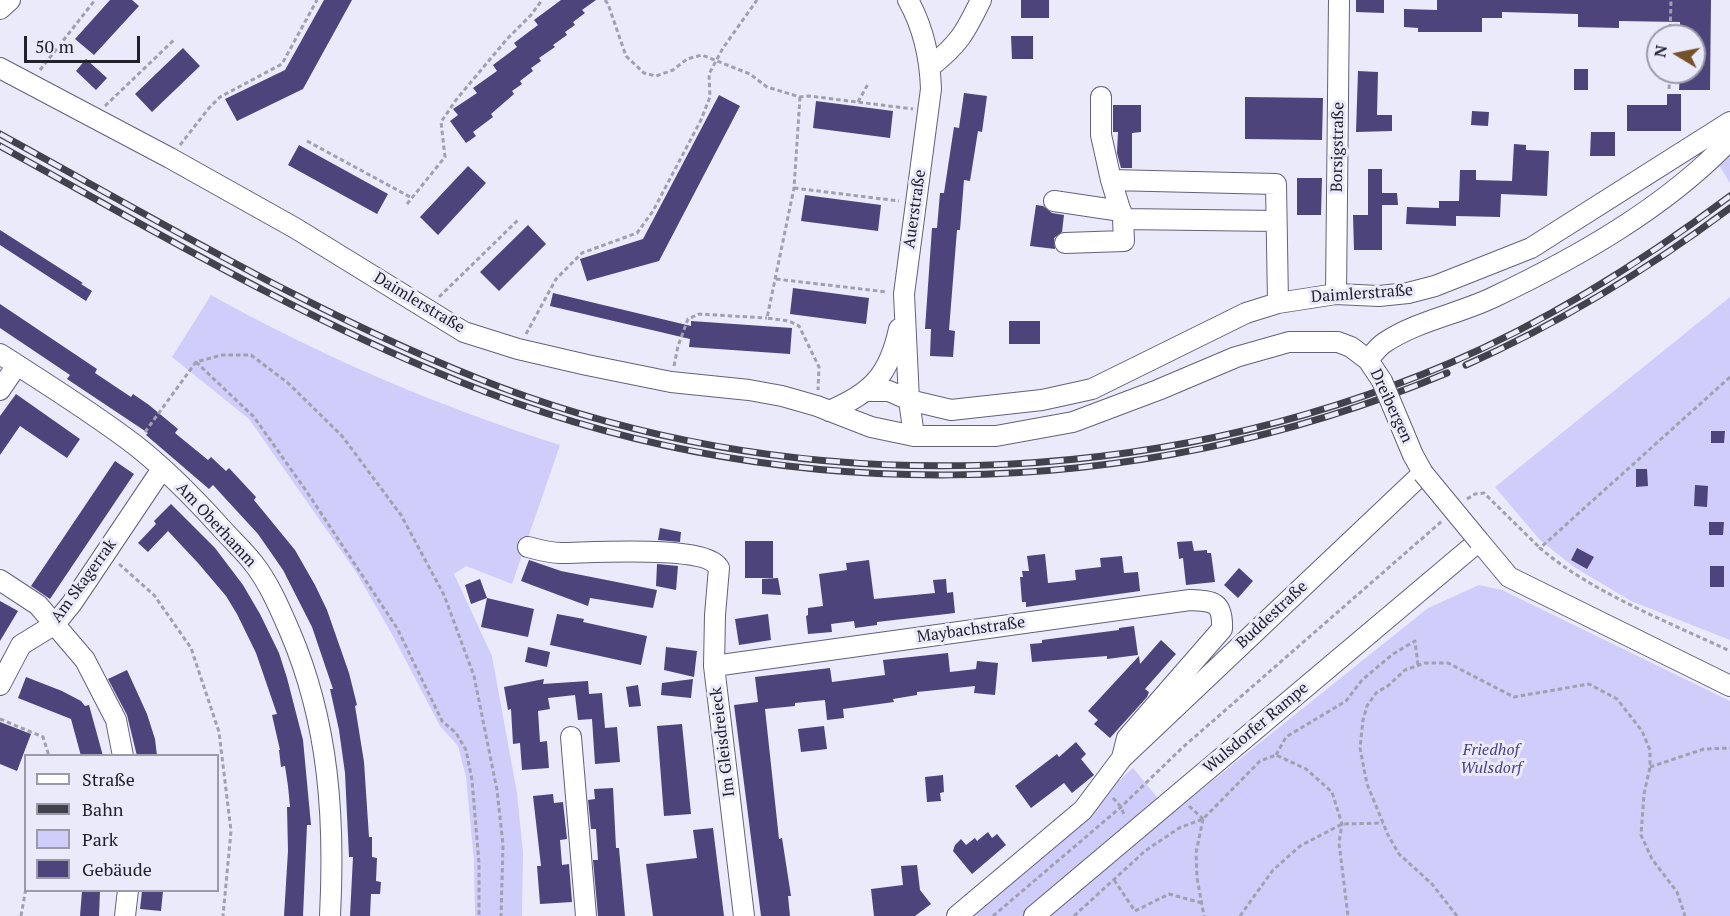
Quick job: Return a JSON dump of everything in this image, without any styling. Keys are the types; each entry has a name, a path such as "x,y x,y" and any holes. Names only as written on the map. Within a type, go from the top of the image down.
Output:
{"street":[{"path":"0,9 10,0"},
{"name":"Auerstraße","path":"908,0 915,12 930,67 931,89 904,294 909,400 914,436"},
{"path":"930,67 947,54 963,36 981,0"},
{"name":"Borsigstraße","path":"1336,294 1339,0"},
{"name":"Daimlerstraße","path":"0,68 170,158 295,228 464,332 518,349 670,382 749,390 782,396 871,427 914,436"},
{"path":"1065,243 1124,241 1122,215 1101,135 1101,97"},
{"name":"Daimlerstraße","path":"866,391 889,391 909,400 951,410 1042,400 1092,389 1246,313 1278,303 1336,294 1379,296 1408,293 1436,286 1530,248 1730,122"},
{"path":"1368,360 1382,344 1399,334 1493,298 1603,240 1712,159 1730,140"},
{"path":"1111,180 1276,184 1278,303"},
{"path":"1053,201 1122,215 1276,221"},
{"path":"823,409 842,406 866,391 885,371 894,350 904,294"},
{"name":"Dreibergen","path":"914,436 996,436 1073,422 1236,357 1289,342 1338,342 1361,352 1368,360 1382,381 1413,455 1423,473 1509,577 1730,686"},
{"name":"Am Oberhamm","path":"0,354 135,445 210,516 254,564 280,609 301,658 319,719 329,782 332,876 330,916"},
{"path":"0,390 17,365"},
{"name":"Am Skagerrak","path":"0,685 21,645 55,624 72,603 162,469"},
{"name":"Buddestraße","path":"957,916 1083,810 1122,758 1423,473"},
{"name":"Wulsdorfer Rampe","path":"1034,916 1479,541"},
{"name":"Im Gleisdreieck","path":"528,548 561,553 581,551 699,555 712,561 719,568 714,666 744,916"},
{"path":"0,579 38,605 85,660 116,720 123,754"},
{"name":"Maybachstraße","path":"714,666 1190,600 1209,601 1216,605 1222,614"},
{"name":"Buddestraße","path":"1122,758 1126,738 1222,629 1222,614"},
{"path":"571,738 586,916"},
{"path":"125,916 128,892"}],"path":[{"path":"29,83 95,0"},
{"path":"170,158 209,108 220,98 282,64 317,0"},
{"path":"407,204 445,157 441,122 456,100 542,0"},
{"path":"604,0 608,4 626,56 644,73 656,76 673,70 687,59 702,55 750,74 767,87 800,97 809,96 929,111"},
{"path":"518,349 556,279 582,253 637,234 653,211 710,97 709,74 757,0"},
{"path":"1671,0 1671,24"},
{"path":"93,117 175,39"},
{"path":"858,102 868,84"},
{"path":"1669,84 1669,89"},
{"path":"768,318 794,188 800,97"},
{"path":"307,141 412,198"},
{"path":"794,188 915,203"},
{"path":"427,309 518,220"},
{"path":"776,279 904,294"},
{"path":"670,382 678,346 688,319 699,314 789,321 799,326 819,367 823,409"},
{"path":"135,445 196,362 222,355 251,355 288,383 342,436 401,514 444,595 474,676 497,790 502,845 501,916"},
{"path":"196,362 254,417 307,492 396,628 442,721 456,733 466,750 472,780 478,851 479,916"},
{"path":"1540,548 1730,377"},
{"path":"1461,504 1475,494 1484,493 1558,563 1635,607 1730,651"},
{"path":"993,916 1121,807 1182,748 1443,520"},
{"path":"106,553 154,595 191,648 219,732 231,831 223,916"},
{"path":"1074,916 1145,851 1179,828 1203,819 1260,761 1276,755 1286,737 1346,701 1362,680 1393,654 1416,641 1418,665"},
{"path":"1457,916 1432,884 1399,854 1383,823 1368,784 1360,748 1367,706 1376,693 1406,670 1425,663 1448,663 1514,697 1589,684 1617,699 1642,731 1650,750 1641,835 1652,859 1677,892 1685,916"},
{"path":"0,719 43,737 48,754"},
{"path":"1650,767 1704,749 1730,748"},
{"path":"1276,755 1306,770 1332,792 1342,824 1339,843 1348,916"},
{"path":"1101,786 1121,807 1131,836"},
{"path":"1203,819 1196,853 1197,878 1204,916"},
{"path":"1240,916 1273,870 1300,846 1342,824 1383,823"},
{"path":"1114,880 1135,911 1170,894 1202,903"},
{"path":"21,916 25,892"}],"green space":[{"path":"1730,154 1730,183 1719,165"},
{"path":"211,295 295,339 382,379 470,414 560,445 512,584 466,566 454,574 492,656 517,793 523,853 522,916 475,916 474,861 466,777 458,746 440,726 393,636 356,572 249,419 172,357"},
{"path":"1730,297 1730,640 1631,601 1574,567 1540,540 1495,487"},
{"name":"Friedhof Wulsdorf","path":"1479,585 1502,590 1730,701 1730,916 965,916 1133,768 1171,814 1428,608"}],"building":[{"path":"110,0 132,0 139,6 94,55 75,39"},
{"path":"324,0 352,0 303,89 237,121 225,99 285,70"},
{"path":"561,0 596,0 582,10 585,13 573,22 575,25 565,32 567,35 539,58 541,61 531,68 533,71 520,81 522,84 512,91 514,94 491,114 493,117 473,132 476,136 466,143 450,121 458,115 453,109 477,93 473,88 497,71 493,65 517,47 514,43 538,25 534,20"},
{"path":"1021,0 1049,0 1049,18 1021,18"},
{"path":"1356,0 1384,0 1384,13 1356,12"},
{"path":"1437,0 1711,0 1710,90 1679,90 1679,84 1706,84 1706,24 1619,21 1619,28 1578,27 1578,14 1502,12 1502,18 1482,18 1482,32 1418,32 1418,28 1404,27 1404,9 1437,10"},
{"path":"1011,36 1033,36 1033,59 1012,59"},
{"path":"183,48 200,66 152,112 135,94"},
{"path":"86,59 107,78 96,90 76,71"},
{"path":"1574,69 1588,69 1588,90 1574,90"},
{"path":"1358,71 1378,72 1377,115 1392,115 1392,131 1356,132"},
{"path":"964,93 987,96 982,132 978,131 970,181 964,180 960,230 957,230 949,330 955,331 953,357 930,356 931,329 925,329 932,228 937,228 940,193 944,193 954,127 959,128"},
{"path":"1667,94 1681,94 1681,131 1627,131 1627,105 1667,105"},
{"path":"719,95 740,106 659,261 587,281 580,259 643,239"},
{"path":"1245,97 1323,98 1322,140 1245,139"},
{"path":"816,101 893,111 890,138 813,128"},
{"path":"1113,105 1141,105 1141,132 1132,133 1132,168 1121,168 1117,153 1118,132 1113,132"},
{"path":"1472,111 1489,112 1488,126 1471,125"},
{"path":"1591,132 1615,132 1615,156 1590,156"},
{"path":"1514,144 1526,145 1526,150 1549,151 1547,196 1501,194 1500,217 1456,216 1456,226 1406,224 1407,207 1439,208 1439,201 1459,201 1460,170 1476,170 1476,180 1512,181"},
{"path":"299,145 388,194 377,214 288,165"},
{"path":"468,166 486,183 438,235 420,217"},
{"path":"1368,169 1382,169 1382,193 1397,193 1398,205 1382,205 1382,250 1354,250 1353,215 1368,215"},
{"path":"1297,178 1322,178 1321,215 1297,215"},
{"path":"805,195 881,205 878,231 801,221"},
{"path":"1036,205 1043,206 1052,213 1064,215 1062,232 1054,238 1055,249 1030,246"},
{"path":"528,225 546,244 499,291 480,272"},
{"path":"0,230 83,283 81,284 92,291 86,301 0,245"},
{"path":"793,288 869,298 866,324 790,314"},
{"path":"553,293 691,326 691,321 792,328 790,354 689,347 690,339 550,306"},
{"path":"0,304 97,369 95,373 131,397 133,394 149,405 178,429 175,433 208,460 211,457 226,471 229,468 256,497 254,500 295,550 327,610 349,673 357,705 355,706 364,762 369,837 372,837 372,857 377,858 376,881 381,882 380,894 371,894 370,916 350,916 353,857 349,857 345,773 330,689 333,689 312,627 283,570 258,534 213,485 209,489 146,435 148,433 67,379 70,375 0,328"},
{"path":"1009,321 1040,321 1040,344 1009,344"},
{"path":"16,394 80,439 67,458 20,426 0,455 0,416"},
{"path":"1711,431 1725,431 1724,443 1711,443"},
{"path":"115,461 134,474 50,599 31,586"},
{"path":"1636,469 1647,469 1648,486 1636,487"},
{"path":"1695,485 1708,486 1707,507 1694,506"},
{"path":"171,504 215,548 243,585 279,653 303,740 311,825 307,825 303,916 284,916 288,851 287,807 290,807 288,786 285,766 281,767 280,750 272,715 277,714 256,653 226,596 168,531 148,552 138,543 156,524 154,521"},
{"path":"1709,522 1724,522 1723,535 1709,535"},
{"path":"660,528 681,532 680,542 658,540"},
{"path":"745,541 773,541 773,578 745,578"},
{"path":"1192,541 1194,551 1207,550 1207,553 1211,553 1215,582 1186,585 1183,558 1179,559 1177,542"},
{"path":"1577,548 1594,557 1587,569 1571,560"},
{"path":"1045,554 1048,583 1076,580 1075,570 1101,567 1100,558 1122,556 1124,573 1138,572 1140,591 1026,607 1026,602 1022,602 1020,577 1023,577 1022,571 1029,571 1027,556"},
{"path":"529,560 561,571 657,590 653,608 590,598 588,606 521,581"},
{"path":"869,560 874,599 935,593 933,580 946,579 947,593 953,592 955,613 877,622 877,625 855,628 854,621 831,624 832,632 808,634 806,616 808,608 823,606 819,574 847,570 846,563"},
{"path":"657,564 678,566 676,590 656,586"},
{"path":"1710,566 1724,566 1724,587 1710,587"},
{"path":"1239,568 1253,581 1238,598 1224,585"},
{"path":"778,578 781,595 762,594 762,579"},
{"path":"480,579 487,598 471,604 465,585"},
{"path":"487,598 534,609 528,637 481,627"},
{"path":"0,601 18,611 0,641"},
{"path":"557,614 647,636 641,665 550,645"},
{"path":"768,614 771,640 739,645 735,619"},
{"path":"1134,626 1138,655 1107,659 1107,656 1032,662 1030,644 1042,643 1042,640"},
{"path":"1161,640 1176,654 1145,689 1149,692 1147,697 1110,738 1094,724 1098,720 1088,711 1139,656 1140,664"},
{"path":"528,647 550,652 547,667 525,662"},
{"path":"666,647 697,651 694,677 664,670"},
{"path":"948,653 950,672 976,669 977,661 998,663 995,695 974,693 975,686 917,692 917,695 893,699 894,702 843,709 844,718 827,720 825,700 765,709 779,839 782,838 791,896 788,896 790,916 761,916 734,705 758,702 755,677 830,668 832,682 885,675 883,660"},
{"path":"127,670 147,714 155,739 157,754 137,754 127,715 108,679"},
{"path":"26,677 62,691 81,701 85,706 89,705 102,754 80,754 71,719 18,698"},
{"path":"544,679 543,684 588,681 589,694 602,693 605,728 617,727 620,762 595,764 592,719 578,720 575,695 548,698 550,709 538,711 540,742 547,741 549,768 522,770 520,743 513,744 511,709 508,710 504,687"},
{"path":"693,679 691,698 661,695 662,683"},
{"path":"638,685 641,706 629,707 626,687"},
{"path":"0,722 31,734 17,771 0,764"},
{"path":"682,724 691,814 664,816 657,726"},
{"path":"824,726 827,749 801,752 798,729"},
{"path":"1076,742 1086,754 1081,759 1094,775 1072,793 1064,783 1031,808 1015,786 1057,754 1059,757"},
{"path":"943,775 944,792 940,793 941,801 927,802 925,777"},
{"path":"613,788 616,848 619,848 625,916 598,916 593,860 598,860 596,829 591,829 588,800 595,799 594,789"},
{"path":"553,794 554,803 563,802 567,839 560,840 562,865 569,864 572,902 540,904 537,866 541,866 533,796"},
{"path":"713,828 724,916 653,916 646,864 697,858 693,830"},
{"path":"988,832 992,838 997,834 1006,845 972,874 953,851 955,845 961,839 966,845 975,838 977,841"},
{"path":"917,865 920,890 931,904 915,916 874,916 871,889 903,885 901,866"},
{"path":"82,892 100,892 99,916 80,916"},
{"path":"142,892 163,892 161,911 140,909"}],"railway":[{"path":"0,134 184,236 308,301 435,361 500,387 616,424 735,449 856,463 977,465 1098,456 1218,436 1336,405 1450,363 1524,328 1630,266 1730,196"},
{"path":"0,146 226,271 399,356 458,381 579,423 702,453 827,470 953,475 1079,468 1204,448 1327,417 1447,373"},
{"path":"1466,365 1501,349 1602,294 1667,253 1730,208"}]}
